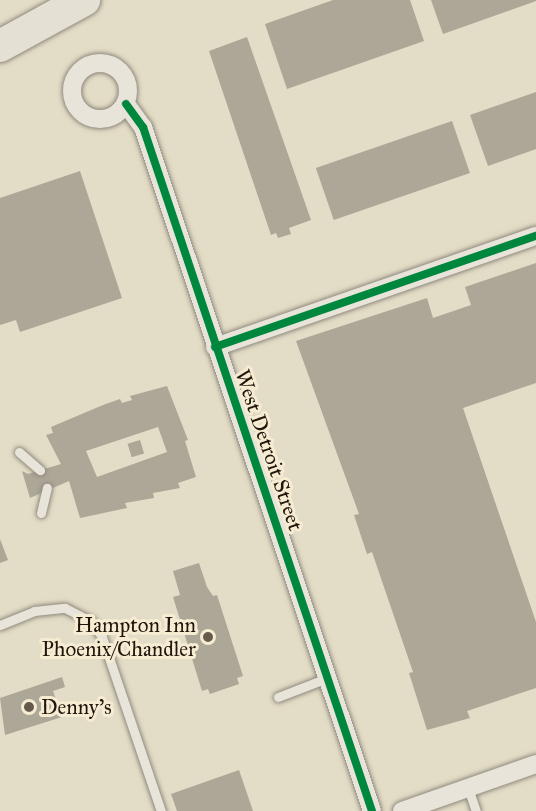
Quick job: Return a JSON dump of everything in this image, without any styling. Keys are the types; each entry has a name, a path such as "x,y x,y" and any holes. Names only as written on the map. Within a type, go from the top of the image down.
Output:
{"highway":[{"path":"0,46 84,0"}],"street":[{"name":"West Detroit Street","path":"126,104 143,127 372,811"},
{"path":"215,346 536,236"},
{"path":"402,811 536,764"}],"lane":[{"path":"19,452 40,470"},
{"path":"41,513 47,488"},
{"path":"0,625 34,611 65,608 92,621 102,637 161,811"},
{"path":"278,697 327,678"},
{"path":"468,788 476,811"}],"building":[{"path":"333,0 410,0 424,41 287,89 265,24"},
{"path":"431,0 536,0 536,1 443,34"},
{"path":"247,37 311,220 289,228 291,234 278,238 276,233 271,235 209,51"},
{"path":"536,92 536,149 488,166 470,115"},
{"path":"452,121 470,173 334,220 316,168"},
{"path":"80,171 122,298 20,332 16,320 0,325 0,198"},
{"path":"536,263 536,383 463,408 536,622 536,688 467,711 470,718 427,730 409,673 413,672 372,552 367,554 354,515 359,514 296,341 427,298 433,318 471,305 465,287"},
{"path":"167,386 188,440 185,441 196,477 178,483 180,488 153,493 154,498 125,503 127,508 80,518 69,481 30,498 22,471 28,474 61,464 46,435 53,433 51,427 120,399 122,403 132,400 130,396","holes":["158,427 167,452 97,477 86,451"]},
{"path":"140,440 144,453 132,457 128,444"},
{"path":"0,539 8,560 0,563"},
{"name":"Hampton Inn Phoenix/Chandler","path":"199,563 207,587 213,596 217,595 243,676 237,678 239,684 210,694 208,689 202,691 173,597 180,595 173,571"},
{"name":"Denny's","path":"62,677 65,687 53,691 62,717 5,735 0,698"},
{"path":"239,770 253,811 177,811 171,794"}],"cycle path":[{"path":"126,104 143,127 372,811"},
{"path":"215,347 536,236"}],"place":[{"name":"Hampton Inn Phoenix/Chandler","path":"208,637"},
{"name":"Denny's","path":"29,707"}]}
